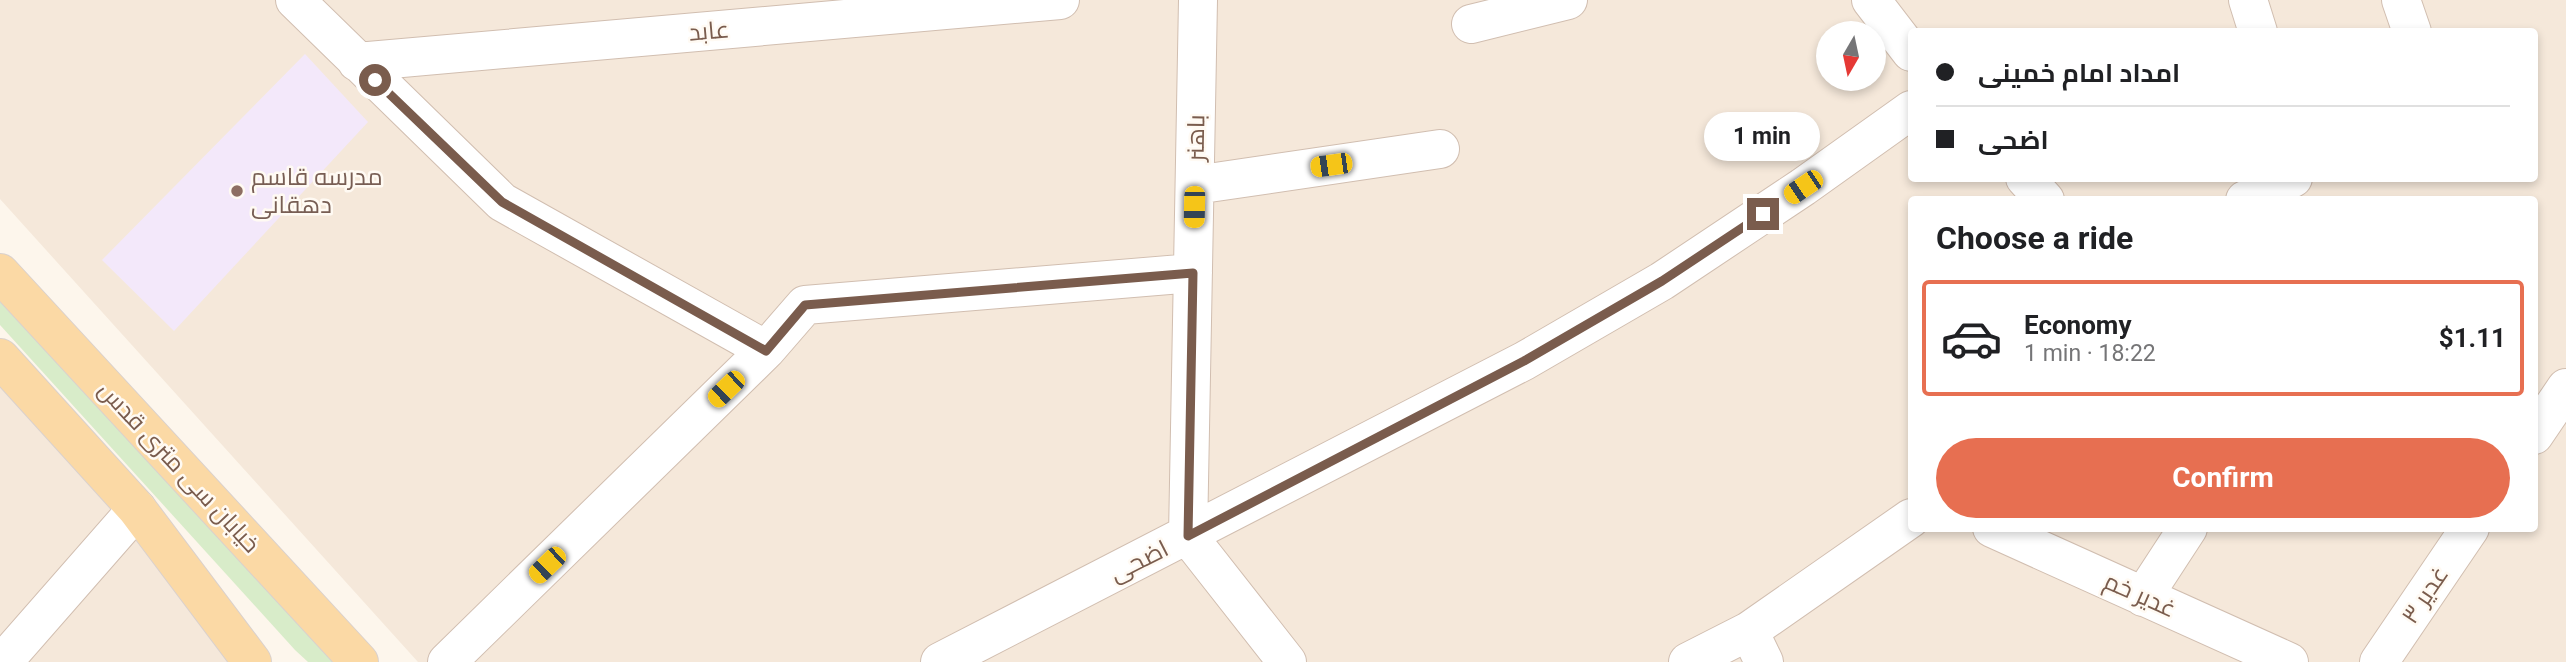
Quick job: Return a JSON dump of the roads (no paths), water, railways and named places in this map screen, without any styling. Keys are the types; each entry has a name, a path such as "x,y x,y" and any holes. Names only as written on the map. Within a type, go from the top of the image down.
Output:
{"main road":[{"name":"خیابان سی متری قدس","path":"0,273 359,662"},
{"path":"0,358 137,509 252,662"}],"street":[{"path":"295,0 502,202 766,351"},
{"name":"عابد","path":"357,62 1060,0"},
{"name":"باهنر","path":"1188,536 1198,0"},
{"path":"1472,24 1568,0"},
{"path":"1871,0 1908,48"},
{"path":"2248,0 2257,28"},
{"path":"2401,0 2411,28"},
{"name":"اضحی","path":"954,659 1524,361 1662,281 1803,187 1908,112"},
{"path":"1195,185 1440,149"},
{"path":"2029,182 2041,196"},
{"path":"2254,196 2284,182"},
{"path":"447,662 766,351 805,305 1193,273"},
{"path":"2538,429 2566,388"},
{"path":"3,662 137,509"},
{"path":"1688,662 1756,647 1908,520"},
{"name":"غدیر خم","path":"2001,532 2288,662"},
{"path":"2143,597 2185,532"},
{"name":"غدیر ۳","path":"2379,662 2467,532"},
{"path":"1188,536 1287,662"}],"place":[{"name":"مدرسه قاسم دهقانی","path":"237,191"}]}
